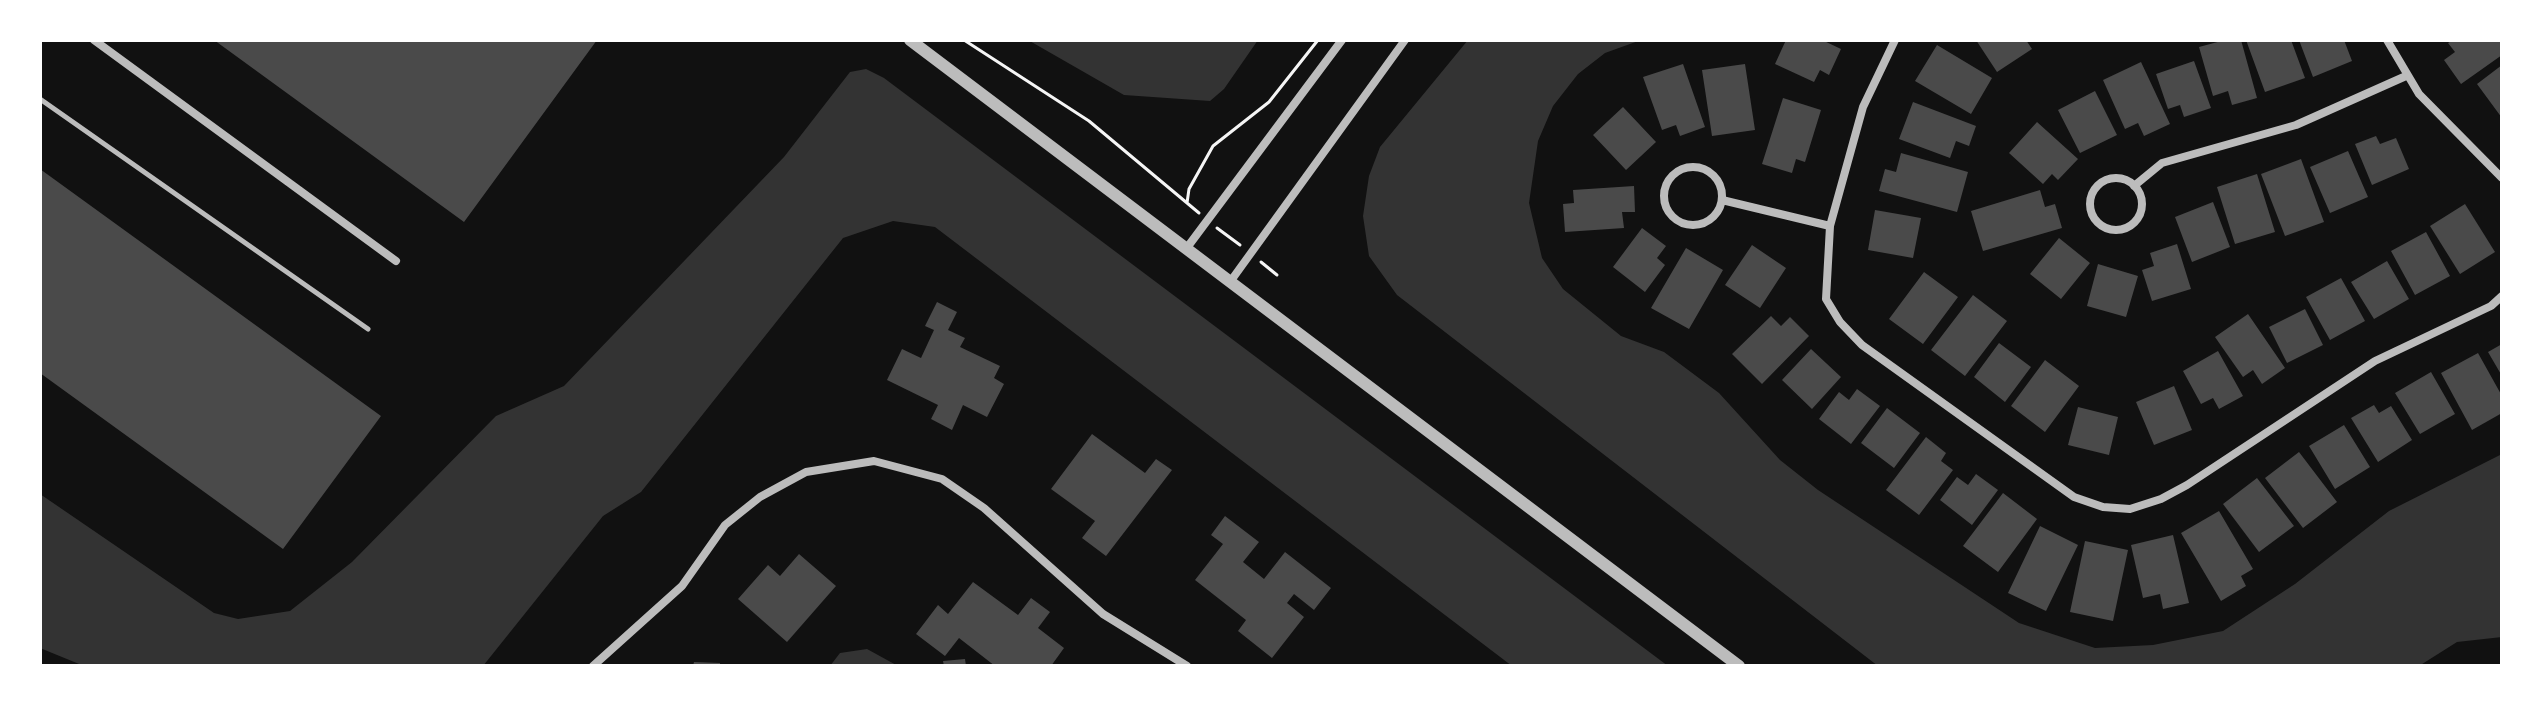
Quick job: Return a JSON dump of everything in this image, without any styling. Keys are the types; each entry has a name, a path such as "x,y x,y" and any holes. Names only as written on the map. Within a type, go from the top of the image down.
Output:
{"street":[{"path":"94,40 396,261"},
{"path":"910,40 1739,666"},
{"path":"1186,249 1342,40"},
{"path":"1230,282 1405,40"},
{"path":"1895,40 1863,107 1830,226 1826,299 1847,330 1862,345 2074,497 2103,507 2130,509 2187,485 2375,361 2491,306 2502,296"},
{"path":"2387,40 2406,76 2502,178"},
{"path":"2134,186 2162,163 2296,125 2406,76"},
{"path":"1697,167 1714,174 1722,190 1722,200 1715,216 1689,225 1673,217 1664,192 1667,183 1679,170 1697,167"},
{"path":"2119,178 2134,186 2142,200 2135,222 2112,230 2097,223 2090,208 2097,186 2119,178"},
{"path":"1722,200 1830,226"},
{"path":"593,666 682,586 725,525 760,497 806,472 874,461 942,479 984,508 1103,614 1187,666"}],"lane":[{"path":"40,99 368,329"}],"path":[{"path":"964,40 1089,121 1277,275"},
{"path":"1187,203 1189,189 1213,146 1269,102 1318,40"}],"shaded area":[{"path":"1028,40 1258,40 1224,89 1210,101 1124,95"},
{"path":"1468,40 1641,40 1605,53 1578,74 1553,106 1538,141 1529,203 1542,258 1563,289 1621,336 1664,352 1719,393 1780,460 1818,490 2019,623 2095,648 2153,645 2223,631 2295,584 2389,511 2502,454 2502,637 2457,642 2419,666 1878,666 1397,295 1369,256 1363,216 1369,176 1380,147"},
{"path":"866,69 884,78 1668,666 1512,666 935,227 893,221 843,238 641,492 603,516 483,666 84,666 40,648 40,494 214,613 238,619 290,611 352,562 496,416 564,386 784,157 850,72"},
{"path":"867,649 898,666 830,666 840,653"}],"building":[{"path":"214,40 597,40 464,222"},
{"path":"1786,40 1822,40 1841,49 1829,75 1820,70 1814,82 1775,64"},
{"path":"1976,40 2026,40 2032,49 1997,72"},
{"path":"2225,40 2241,40 2257,98 2232,105 2228,91 2213,96 2199,47"},
{"path":"2246,40 2291,40 2305,78 2265,92"},
{"path":"2299,40 2344,40 2352,61 2313,77"},
{"path":"2453,40 2502,40 2502,55 2461,84 2444,60 2455,52 2448,43"},
{"path":"1937,45 1992,78 1971,114 1915,81"},
{"path":"2194,61 2211,108 2184,117 2180,105 2168,109 2156,74"},
{"path":"2141,62 2170,124 2144,136 2138,123 2125,129 2103,80"},
{"path":"1683,64 1705,127 1680,136 1676,125 1662,130 1643,77"},
{"path":"1745,64 1755,130 1712,136 1702,70"},
{"path":"2502,65 2502,118 2477,84"},
{"path":"2095,91 2117,135 2080,153 2058,110"},
{"path":"1783,98 1821,110 1805,162 1796,159 1792,173 1762,164"},
{"path":"1913,102 1976,126 1969,146 1956,141 1950,158 1899,139"},
{"path":"1623,107 1656,142 1626,170 1593,135"},
{"path":"2037,122 2078,159 2058,180 2052,174 2043,184 2009,153"},
{"path":"2376,136 2380,144 2396,138 2409,169 2372,185 2355,144"},
{"path":"2348,151 2368,197 2330,213 2310,167"},
{"path":"1901,153 1968,172 1957,212 1879,191 1885,169 1896,172"},
{"path":"2301,159 2324,222 2285,236 2261,174"},
{"path":"40,169 381,416 283,549 40,373"},
{"path":"2257,174 2275,232 2235,244 2217,187"},
{"path":"1634,186 1635,212 1622,212 1624,228 1565,232 1563,204 1574,203 1573,190"},
{"path":"2040,190 2045,207 2055,204 2062,228 1983,251 1971,211"},
{"path":"2213,202 2230,247 2192,262 2175,217"},
{"path":"2465,204 2495,252 2460,274 2430,226"},
{"path":"1875,210 1921,218 1913,258 1868,250"},
{"path":"1642,228 1666,246 1657,258 1665,265 1645,292 1613,267"},
{"path":"2426,232 2450,276 2415,295 2391,251"},
{"path":"2059,238 2090,263 2061,299 2030,274"},
{"path":"2177,244 2191,289 2152,301 2142,270 2154,266 2150,253"},
{"path":"1752,245 1786,268 1760,308 1725,285"},
{"path":"1686,248 1723,270 1689,329 1651,308"},
{"path":"2387,261 2409,299 2374,319 2351,282"},
{"path":"2098,264 2138,276 2126,317 2087,306"},
{"path":"1924,272 1958,297 1923,344 1889,319"},
{"path":"2341,278 2365,321 2330,340 2306,297"},
{"path":"1973,295 2007,321 1965,376 1931,350"},
{"path":"937,302 957,312 948,330 965,338 960,347 1000,366 994,378 1004,384 987,417 963,405 952,430 931,419 938,405 887,380 902,349 921,358 934,330 925,326"},
{"path":"2305,309 2323,345 2287,363 2269,327"},
{"path":"2248,314 2285,368 2262,384 2253,370 2243,377 2215,337"},
{"path":"1771,316 1781,326 1790,317 1809,336 1762,384 1732,354"},
{"path":"1999,343 2031,367 2005,402 1974,377"},
{"path":"2502,344 2502,376 2488,352"},
{"path":"1811,349 1841,377 1812,409 1782,380"},
{"path":"2218,351 2243,396 2219,409 2213,398 2201,404 2183,371"},
{"path":"2478,353 2502,396 2502,413 2472,430 2441,373"},
{"path":"2045,360 2079,386 2045,432 2011,406"},
{"path":"2431,372 2455,414 2420,434 2395,393"},
{"path":"2174,386 2192,430 2154,445 2136,402"},
{"path":"1857,389 1880,406 1851,444 1819,419 1839,392 1849,400"},
{"path":"2374,405 2379,413 2391,406 2412,440 2378,462 2351,418"},
{"path":"2078,407 2118,417 2109,455 2068,445"},
{"path":"1887,408 1920,433 1894,468 1861,443"},
{"path":"2344,425 2370,467 2335,489 2309,446"},
{"path":"1092,434 1145,473 1156,459 1172,470 1106,556 1082,538 1095,521 1051,489"},
{"path":"1926,437 1946,453 1941,461 1953,470 1919,515 1886,490"},
{"path":"2299,452 2337,502 2303,528 2265,478"},
{"path":"1976,474 1998,490 1972,525 1940,500 1957,477 1968,485"},
{"path":"2257,478 2294,526 2259,552 2223,504"},
{"path":"2003,493 2037,519 1998,572 1963,546"},
{"path":"2219,511 2253,569 2241,576 2246,586 2221,601 2181,533"},
{"path":"1225,516 1259,542 1243,562 1264,579 1285,552 1331,588 1314,610 1294,594 1287,603 1304,617 1272,658 1238,631 1246,620 1195,580 1223,544 1211,535"},
{"path":"2040,526 2078,545 2046,611 2008,593"},
{"path":"2173,535 2189,603 2163,609 2160,594 2143,598 2131,545"},
{"path":"2085,541 2128,550 2113,621 2070,612"},
{"path":"799,554 836,586 787,642 738,599 768,565 780,576"},
{"path":"973,582 1018,615 1031,598 1050,612 1038,628 1064,648 1051,666 995,666 959,638 945,656 916,634 938,605 948,614"},
{"path":"965,659 966,666 944,666 943,661"},
{"path":"694,662 720,663 720,666 693,666"}]}
